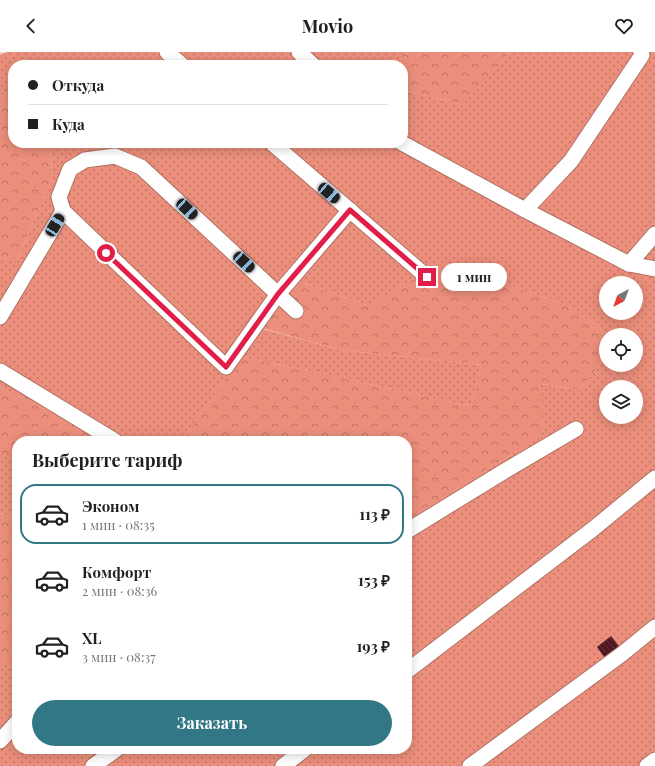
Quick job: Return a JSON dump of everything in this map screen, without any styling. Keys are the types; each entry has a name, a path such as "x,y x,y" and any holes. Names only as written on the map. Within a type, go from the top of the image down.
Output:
{"street":[{"path":"167,52 176,60"},
{"path":"299,52 308,60"},
{"path":"525,210 571,161 642,56 641,52"},
{"path":"408,146 525,210 629,264 655,269"},
{"path":"278,148 427,277"},
{"path":"296,311 278,294 141,167 115,156 85,160 70,169 59,197 63,212 226,367 278,294 350,210"},
{"path":"0,317 63,212"},
{"path":"629,264 655,234"},
{"path":"0,371 107,436"},
{"path":"412,528 509,468 576,429"},
{"path":"412,667 593,529 655,478"},
{"path":"470,766 622,654 655,627"},
{"path":"0,741 12,728"},
{"path":"93,766 110,754"},
{"path":"284,766 300,754"},
{"path":"647,766 655,760"}],"green space":[{"path":"7,52 403,52 401,60 8,60 8,92 0,95 0,55"},
{"path":"403,52 511,52 463,105 408,91 408,60 401,60"},
{"path":"511,52 655,52 655,766 0,766 0,661 12,668 12,754 412,754 412,518 544,434 541,384 580,390 599,366 599,372 643,372 643,328 600,328 573,308 497,280 440,262 369,306 285,276 256,327 340,350 481,365 471,406 240,356 185,436 103,436 0,388 0,257 16,263 53,177 50,148 408,148 408,91 463,105"},
{"path":"8,92 8,148 50,148 53,177 16,263 0,257 0,95"},
{"path":"440,262 497,280 573,308 600,328 599,366 580,390 542,384 544,434 412,518 412,436 185,436 240,356 471,406 481,365 340,350 255,326 285,276 369,306"},
{"path":"0,388 103,436 12,436 12,459 0,453"},
{"path":"0,453 12,459 12,517 0,513"},
{"path":"0,513 12,517 12,668 0,661"}],"building":[{"path":"611,636 622,650 607,661 597,647"}],"route":[{"path":"106,253 226,367 278,294 350,210 427,277"}]}
